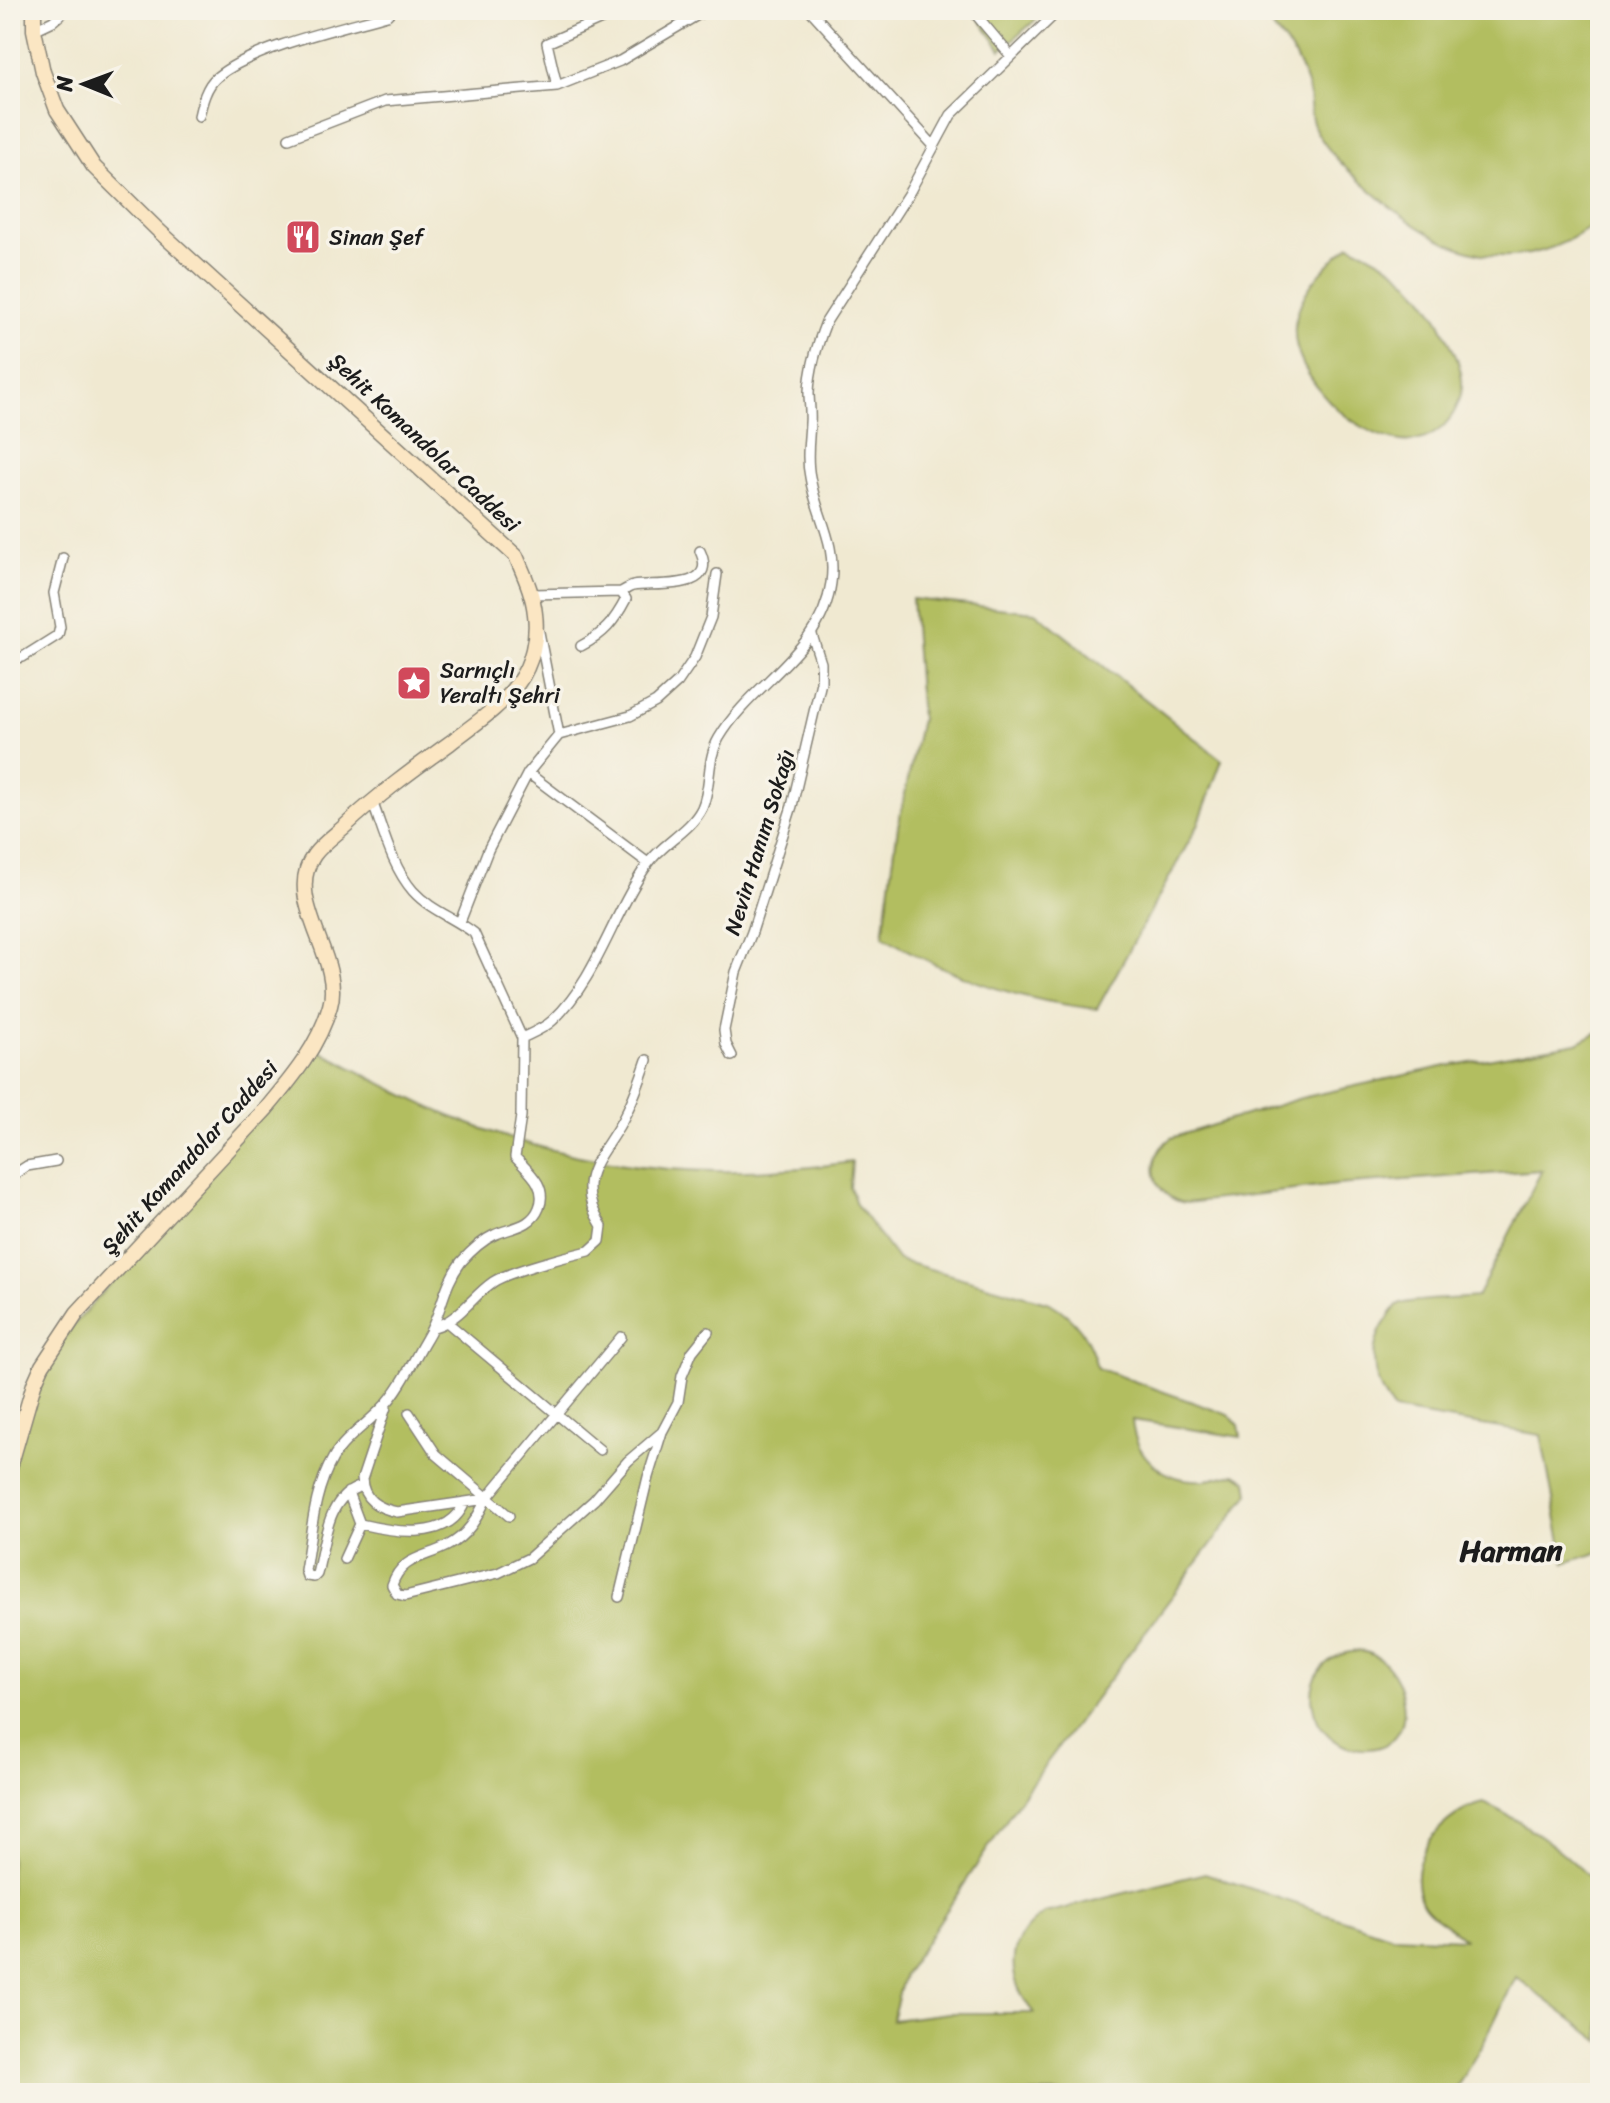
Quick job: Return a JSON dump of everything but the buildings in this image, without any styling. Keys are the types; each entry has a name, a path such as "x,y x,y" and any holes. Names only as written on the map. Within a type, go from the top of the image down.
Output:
{"main road":[{"name":"Şehit Komandolar Caddesi","path":"10,1467 34,1384 42,1366 77,1313 266,1109 310,1051 331,1004 330,972 305,896 305,875 314,855 372,801 483,718 517,684 528,666 536,617 532,594 516,556 160,232 94,167 57,110 43,72 34,30 34,10"}],"street":[{"path":"34,30 53,21 66,10"},
{"path":"199,116 203,99 215,78 232,68 269,50 387,15 392,10"},
{"path":"557,86 547,43 622,10"},
{"path":"289,138 385,101 557,86 620,61 706,10"},
{"path":"810,10 933,145"},
{"path":"972,10 1010,55"},
{"path":"522,1038 551,1022 573,998 648,863 701,810 706,796 710,759 719,738 812,635 827,605 832,569 827,528 810,478 808,462 812,363 826,322 910,191 951,115 1059,10"},
{"path":"532,594 621,592 633,586 679,584 694,579 703,568 700,551"},
{"path":"10,659 23,657 58,635 60,627 54,593 63,558"},
{"path":"460,922 488,850 528,773 559,735 630,716 656,702 678,682 695,657 711,617 717,574"},
{"path":"581,646 600,637 615,622 626,599 621,592"},
{"path":"536,617 559,735"},
{"name":"Nevin Hanım Sokağı","path":"732,1056 724,1030 736,972 792,806 821,682 821,663 812,635"},
{"path":"528,773 648,863"},
{"path":"372,801 396,862 413,891 439,912 474,933 522,1038 521,1116 515,1157 539,1183 541,1203 531,1220 475,1247 444,1289 434,1327 387,1404 362,1486 368,1499 397,1512 486,1499"},
{"path":"434,1327 448,1323 496,1280 589,1251 600,1241 602,1226 591,1204 589,1180 593,1164 626,1115 647,1060"},
{"path":"10,1177 27,1166 56,1161"},
{"path":"448,1323 600,1450"},
{"path":"619,1597 662,1432 678,1402 682,1376 692,1352 708,1332"},
{"path":"621,1337 486,1499 474,1525 448,1546 408,1561 400,1568 392,1585 397,1594 405,1596 498,1573 529,1558 594,1500 628,1461 662,1432"},
{"path":"362,1486 338,1501 317,1574 307,1576 305,1570 319,1487 335,1455 387,1404"},
{"path":"409,1413 436,1454 509,1516"},
{"path":"344,1559 360,1524 348,1492"},
{"path":"360,1524 394,1533 421,1531 448,1523 461,1511 465,1502"}],"green space":[{"path":"973,10 1047,10 1001,50"},
{"path":"1256,10 1600,10 1600,220 1569,240 1540,252 1511,256 1483,254 1428,233 1368,188 1325,145 1311,117 1309,92 1298,62"},
{"path":"1350,245 1382,261 1421,294 1440,323 1457,359 1462,380 1458,404 1445,424 1425,438 1413,441 1392,439 1355,422 1332,404 1313,382 1301,361 1295,341 1296,321 1302,301 1313,282"},
{"path":"912,599 1035,612 1222,760 1198,825 1097,1009 1040,1000 986,985 933,964 883,936 898,826 921,719"},
{"path":"1600,1031 1600,1552 1565,1563 1541,1435 1394,1410 1381,1389 1374,1365 1381,1329 1399,1305 1477,1297 1542,1170 1336,1185 1186,1203 1165,1194 1155,1176 1154,1166 1162,1146 1171,1138 1301,1098 1442,1067 1577,1043"},
{"path":"316,1049 452,1117 500,1135 599,1160 699,1171 801,1168 852,1162 850,1187 856,1204 898,1260 1050,1303 1081,1330 1097,1368 1229,1415 1239,1425 1241,1437 1132,1420 1134,1434 1146,1457 1166,1473 1191,1480 1236,1474 1247,1481 1249,1494 1027,1789 904,1975 892,2020 949,2013 1034,2013 1018,1987 1014,1973 1016,1947 1032,1923 1045,1913 1205,1873 1392,1936 1464,1939 1425,1907 1417,1885 1418,1869 1430,1839 1442,1827 1469,1808 1484,1803 1546,1840 1600,1888 1600,2041 1516,1977 1484,2042 1453,2093 10,2093 10,1465 49,1353"},
{"path":"1359,1651 1375,1656 1388,1667 1398,1683 1403,1700 1403,1717 1398,1733 1386,1744 1368,1749 1346,1746 1329,1736 1318,1721 1312,1703 1313,1685 1321,1669 1336,1657"}],"place":[{"name":"Sinan Şef","path":"303,237"},
{"name":"Sarnıçlı Yeraltı Şehri","path":"414,683"}],"district":[{"name":"Harman","path":"1511,1551"}]}
